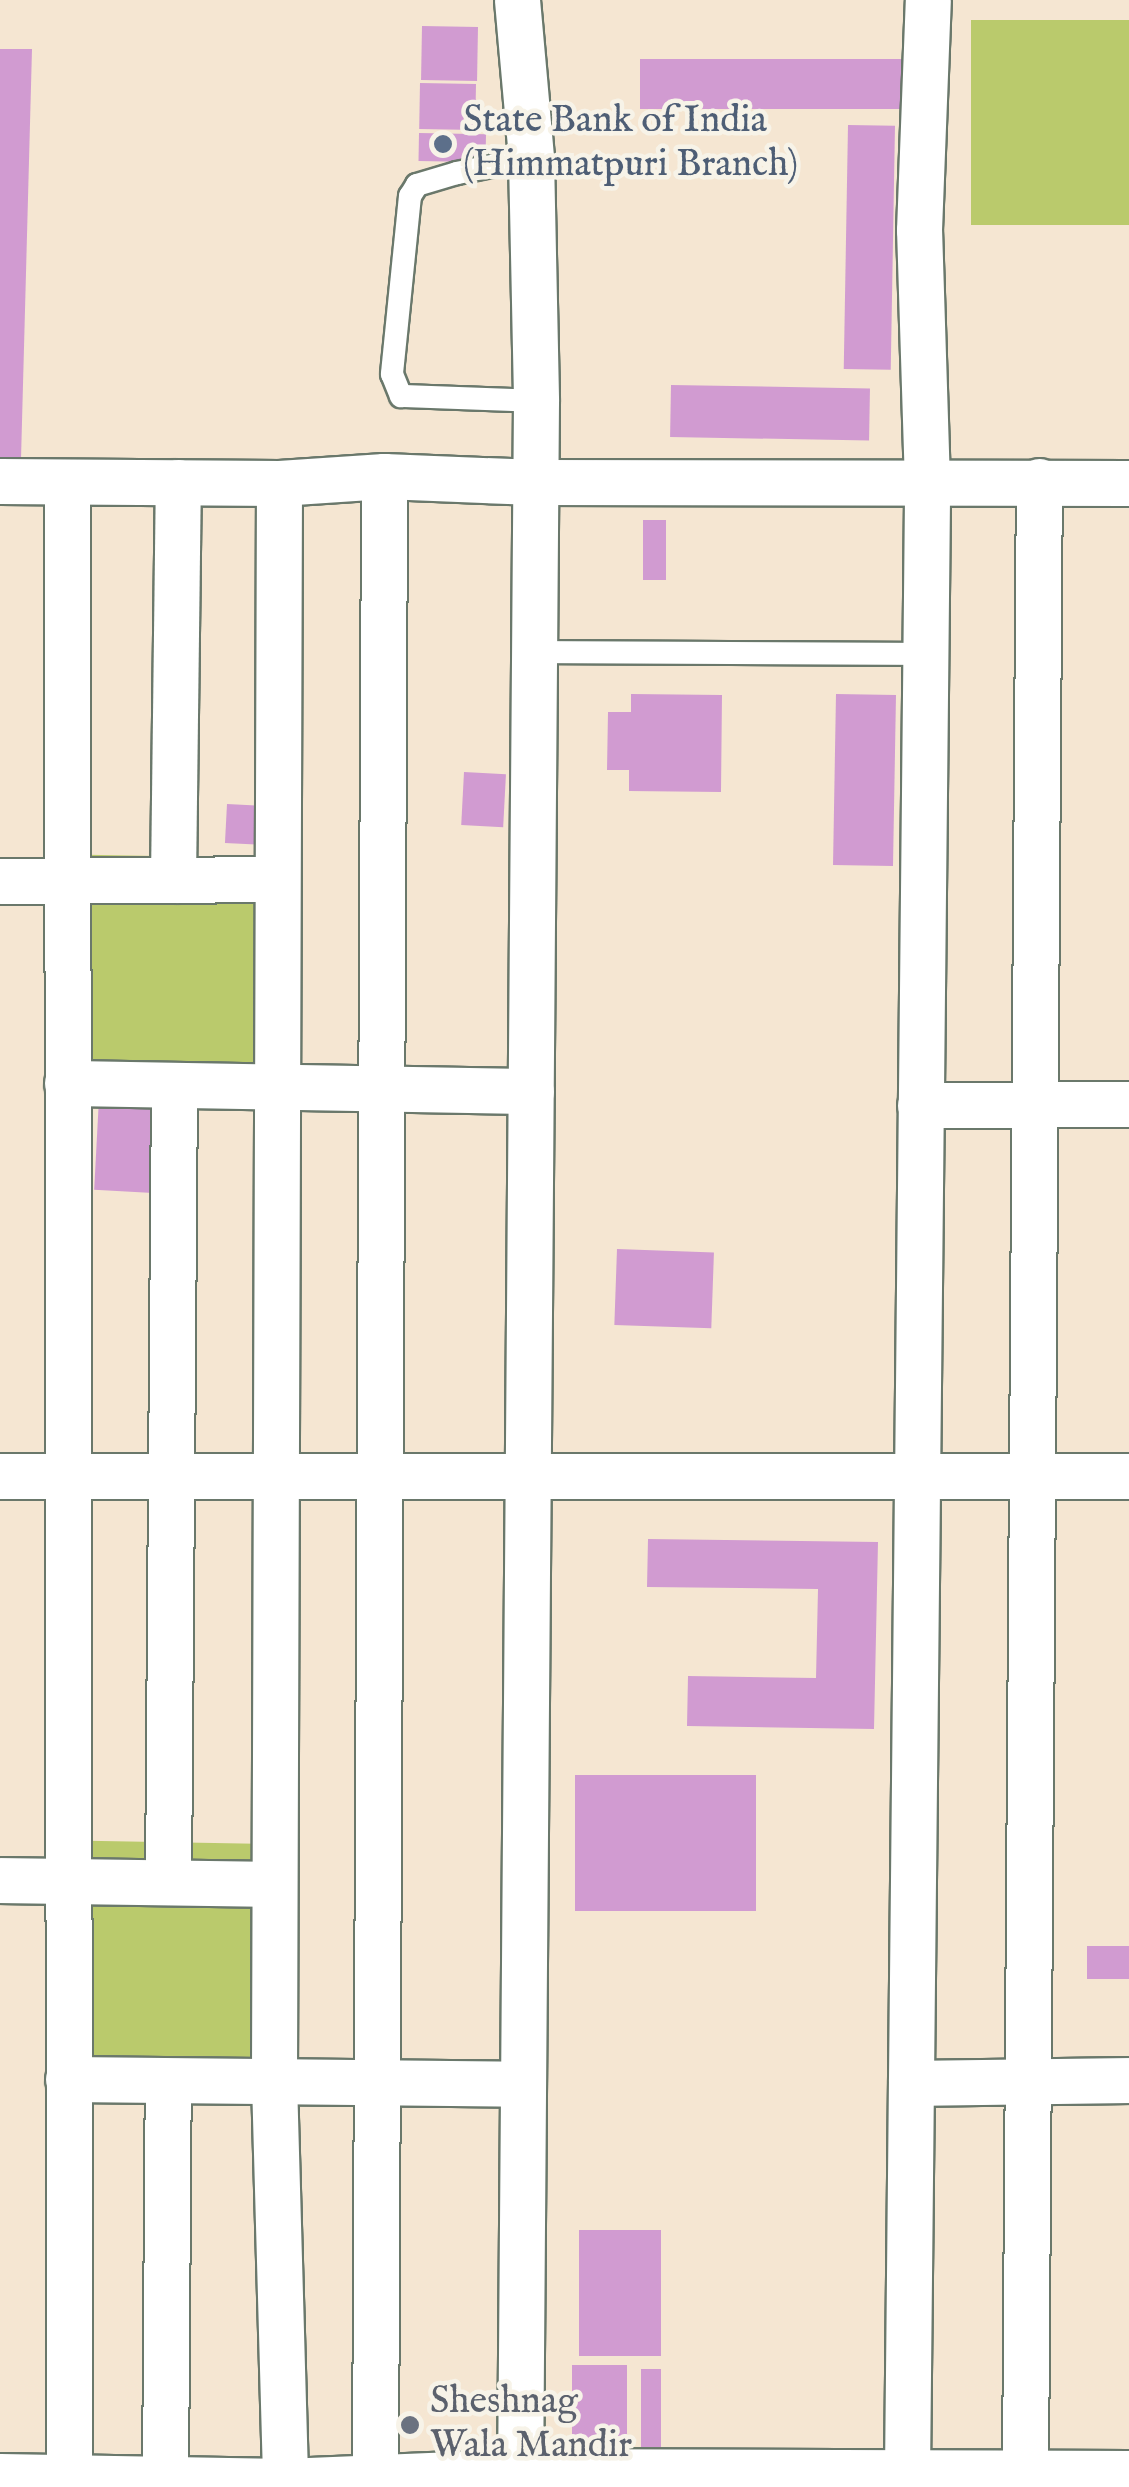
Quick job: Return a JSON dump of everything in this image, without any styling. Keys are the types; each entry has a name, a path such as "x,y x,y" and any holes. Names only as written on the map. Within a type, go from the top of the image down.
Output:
{"street":[{"path":"517,0 531,158 536,400 524,1477 520,2471"},
{"path":"908,2473 927,483 919,230 928,0"},
{"path":"376,2477 384,476"},
{"path":"0,480 279,482 384,476 536,482 1129,483"},
{"path":"66,482 69,2478"},
{"path":"173,880 178,482"},
{"path":"279,482 274,2081 285,2481"},
{"path":"1026,2471 1039,482"},
{"path":"0,881 275,879"},
{"path":"67,1083 531,1091"},
{"path":"168,1882 174,1085"},
{"path":"920,1105 1129,1104"},
{"path":"0,1476 1129,1476"},
{"path":"0,1880 274,1884"},
{"path":"68,2079 523,2084"},
{"path":"911,2083 1129,2080"},
{"path":"165,2480 168,2081"},
{"path":"0,2476 285,2481 520,2471 1129,2473"}],"lane":[{"path":"531,158 456,173 417,186 410,196 392,374 401,396 536,400"},
{"path":"535,652 924,654"}],"green space":[{"path":"971,20 1129,20 1129,225 971,225"},
{"path":"73,855 268,858 264,1080 69,1077"},
{"path":"73,1841 268,1844 264,2066 69,2063"}],"building":[{"path":"422,26 478,27 477,81 421,80"},
{"path":"0,49 32,49 21,459 0,458"},
{"path":"640,59 914,59 914,109 640,109"},
{"path":"420,83 476,84 475,130 419,129"},
{"path":"848,125 895,126 891,370 844,369"},
{"path":"419,133 486,134 486,162 419,161"},
{"path":"671,385 870,388 869,440 670,437"},
{"path":"643,520 666,520 666,580 643,580"},
{"path":"631,694 722,695 721,792 629,791 629,770 607,770 608,712 631,712"},
{"path":"836,694 896,695 893,866 833,865"},
{"path":"464,772 506,774 503,827 461,825"},
{"path":"227,804 267,806 265,845 225,843"},
{"path":"99,1098 167,1102 162,1193 94,1190"},
{"path":"617,1249 714,1252 711,1328 614,1325"},
{"path":"648,1539 878,1542 874,1729 687,1726 688,1676 816,1678 818,1589 647,1587"},
{"path":"575,1775 756,1775 756,1911 575,1911"},
{"path":"1087,1946 1129,1946 1129,1979 1087,1979"},
{"path":"579,2230 661,2230 661,2356 579,2356"},
{"path":"572,2365 627,2365 627,2444 572,2444"},
{"path":"641,2369 661,2369 661,2447 641,2447"}],"place":[{"name":"State Bank of India (Himmatpuri Branch)","path":"443,144"},
{"name":"Sheshnag Wala Mandir","path":"410,2425"}]}
